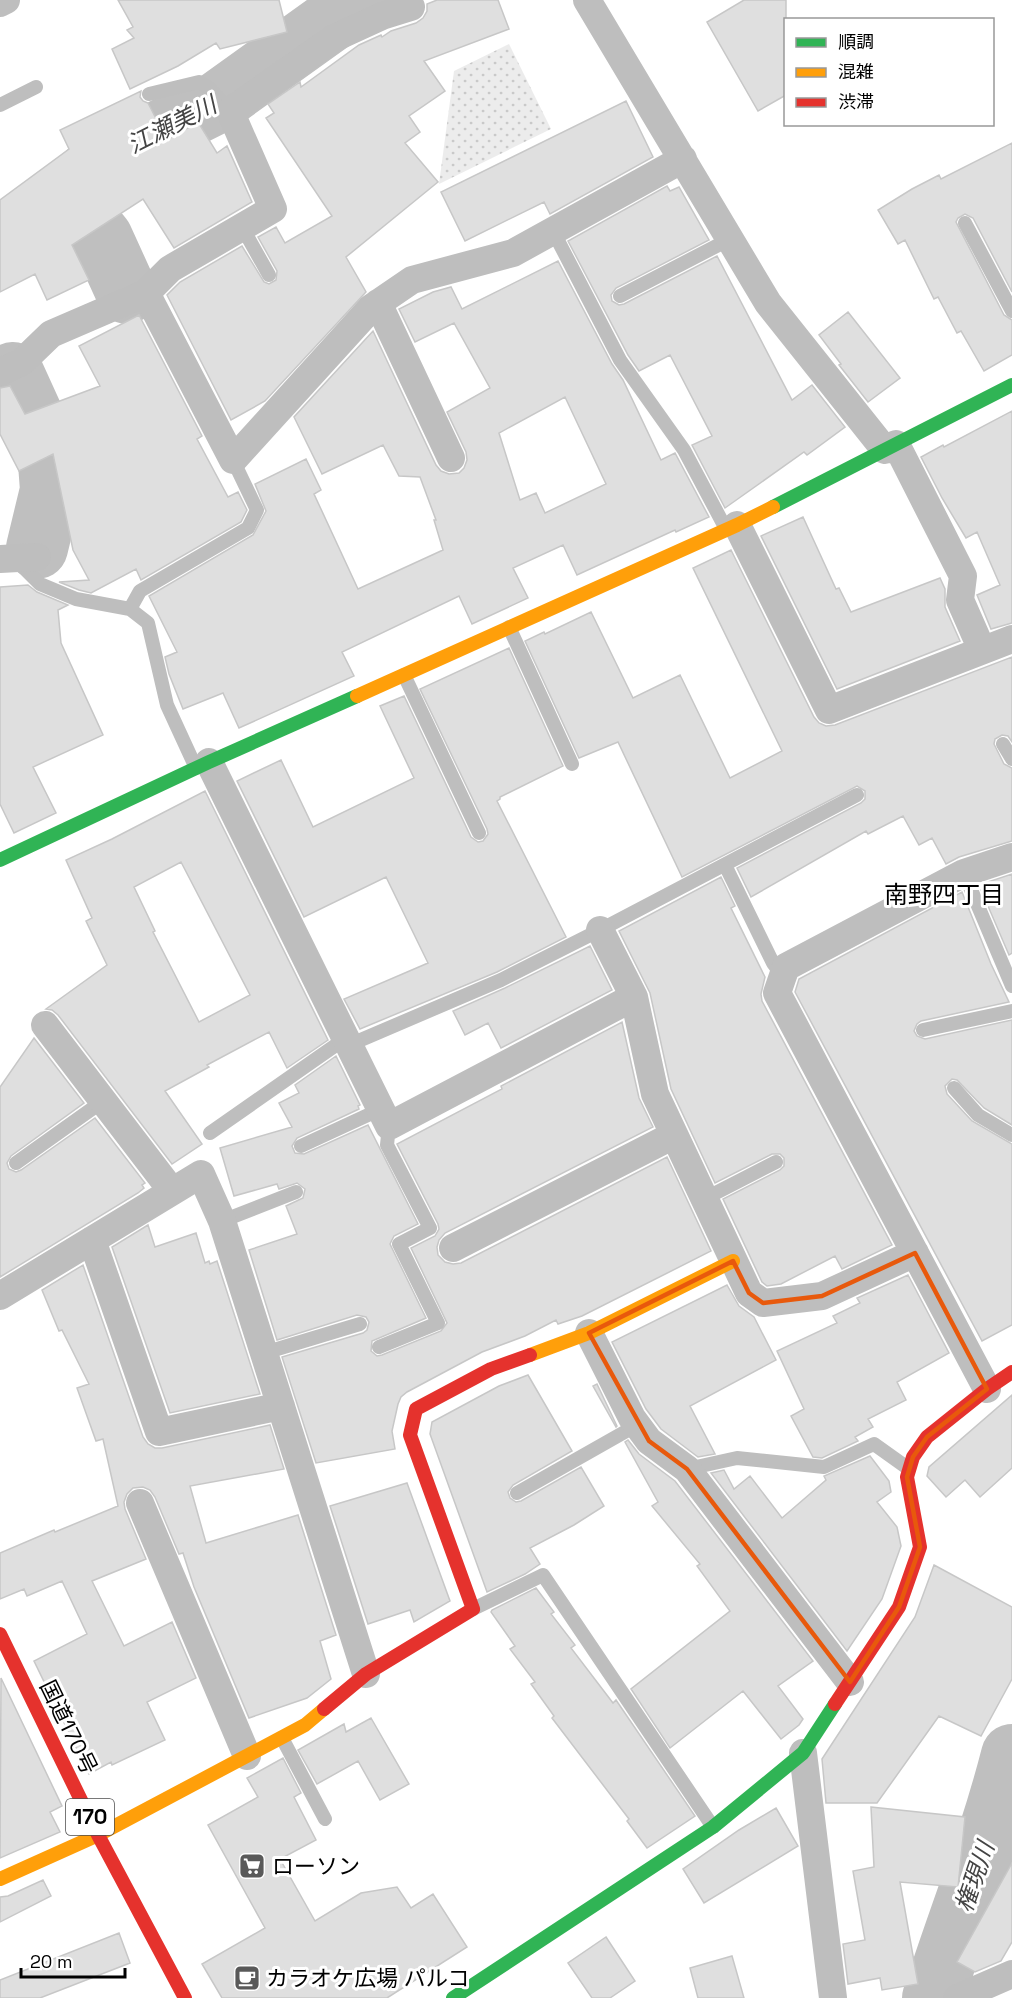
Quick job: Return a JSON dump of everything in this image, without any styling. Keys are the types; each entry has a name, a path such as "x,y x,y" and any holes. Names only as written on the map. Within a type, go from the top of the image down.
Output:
{"main road":[{"path":"0,860 203,765 731,527 1010,389"},
{"path":"0,1879 98,1835 305,1725 366,1674 473,1609 410,1435 416,1409 491,1369 589,1333 733,1261"},
{"path":"453,1998 713,1827 802,1753 899,1607 920,1546 907,1478 913,1457 927,1437 1012,1372"},
{"name":"国道170号","path":"0,1634 98,1835 184,1998"}],"street":[{"path":"0,3 6,0"},
{"path":"587,0 768,303 890,447 963,576 960,600 982,650"},
{"path":"0,372 22,362 51,334 146,293 170,269 273,208 230,111 334,38 382,16 411,7"},
{"path":"146,293 233,460 371,308 412,280 513,253 682,159"},
{"path":"378,303 451,458"},
{"path":"731,527 829,710 1012,639"},
{"path":"203,765 385,1117 634,997"},
{"path":"987,1389 777,993 786,968 964,873 1012,857"},
{"path":"600,930 634,997 655,1094 749,1293 763,1303 822,1296 915,1253"},
{"path":"45,1025 172,1191"},
{"path":"453,1248 674,1135"},
{"path":"0,1296 201,1174 222,1221 366,1674"},
{"path":"92,1240 159,1432 281,1406"},
{"path":"589,1333 632,1418 649,1441 687,1469 850,1682"},
{"path":"140,1503 247,1756"},
{"path":"802,1753 833,1998"},
{"path":"957,1998 1012,1974"}],"lane":[{"path":"149,94 199,82 209,88 230,111"},
{"path":"0,105 36,87"},
{"path":"965,223 1012,311"},
{"path":"242,227 269,275"},
{"path":"553,231 620,360 684,450 731,527"},
{"path":"620,296 730,239"},
{"path":"130,609 140,591 248,528 257,510 233,460"},
{"path":"17,558 40,584 76,599 130,609 148,623 167,705 203,765"},
{"path":"509,627 572,764"},
{"path":"404,674 479,833"},
{"path":"1003,744 1012,759"},
{"path":"210,1133 347,1042 501,980 857,795"},
{"path":"724,865 773,963 783,977"},
{"path":"964,873 1012,986"},
{"path":"922,1030 1012,1011"},
{"path":"954,1088 978,1115 1012,1135"},
{"path":"16,1163 103,1101"},
{"path":"301,1146 385,1117 387,1145 430,1228 399,1245 438,1323 379,1347"},
{"path":"704,1199 776,1162"},
{"path":"222,1221 296,1192"},
{"path":"264,1353 360,1324"},
{"path":"517,1493 638,1425"},
{"path":"687,1469 737,1458 824,1467 874,1444 909,1469"},
{"path":"473,1609 543,1575 713,1827"},
{"path":"282,1738 325,1819"}],"highlighted area":[{"path":"915,1253 987,1389 927,1437 913,1457 907,1477 920,1547 899,1607 850,1682 687,1469 649,1441 589,1333 733,1261 749,1293 763,1303 822,1296"}],"shaded area":[{"path":"509,44 551,129 439,184 454,71"}],"building":[{"path":"118,0 279,0 287,32 220,49 216,43 178,66 130,89 112,49 134,38 127,30 133,27"},
{"path":"437,0 498,0 509,29 424,61 445,91 409,116 420,132 405,143 438,182 346,257 366,292 265,401 231,420 167,295 180,282 242,246 264,282 269,284 276,280 277,271 258,237 276,227 285,243 332,216 266,118 274,113 268,104 300,82 301,87 359,45 416,23 423,18 427,11 427,4"},
{"path":"744,0 786,0 784,96 758,111 707,22"},
{"path":"141,91 140,97 148,103 167,140 198,122 217,153 227,146 252,202 174,248 143,199 72,245 89,280 47,300 35,274 0,292 0,200 69,149 60,130"},
{"path":"626,101 653,157 550,214 544,202 465,241 441,192"},
{"path":"1012,143 1012,292 973,218 965,214 956,222 1004,315 1012,320 1012,355 984,371 961,331 957,333 938,297 934,299 905,240 898,244 878,210 939,175 941,179"},
{"path":"667,186 670,191 679,187 709,240 616,288 611,295 612,301 619,305 624,304 717,256 792,400 812,385 845,427 807,455 804,452 725,508 692,445 712,436 670,355 639,371 628,355 568,241"},
{"path":"558,261 612,364 623,380 661,460 675,453 709,517 577,575 563,545 513,568 528,598 472,624 459,596 342,652 354,676 239,728 223,693 183,709 165,657 177,652 149,596 253,535 266,511 255,484 306,459 321,490 314,494 358,589 443,550 434,520 436,520 420,477 399,476 383,445 322,474 294,417 373,331 436,465 441,471 449,474 459,473 467,460 466,452 447,412 490,388 454,323 415,342 399,309 433,292 451,287 462,309","holes":["565,397 606,484 545,513 536,493 520,500 499,433"]},
{"path":"848,312 900,378 868,402 819,335"},
{"path":"139,315 202,436 197,439 228,497 238,492 247,510 241,522 141,580 136,569 91,593 59,582 89,580 73,550 53,454 19,471 0,434 0,388 10,386 25,414 100,386 79,346"},
{"path":"1012,411 1012,623 991,629 977,595 1000,585 977,532 966,538 921,457"},
{"path":"803,517 836,589 839,588 851,612 940,578 945,589 945,607 960,641 837,689 761,536"},
{"path":"731,550 814,717 826,726 835,725 1012,657 1012,742 1008,736 1002,735 995,739 994,744 1004,764 1012,768 1012,841 959,857 946,864 932,838 919,845 903,816 868,834 866,831 751,897 737,868 861,803 865,799 865,791 857,786 682,877 618,742 579,758 525,641 591,612 633,698 680,675 730,778 782,751 693,568"},
{"path":"28,585 37,592 68,605 58,610 61,643 103,735 33,767 56,813 14,833 0,804 0,587"},
{"path":"509,648 563,766 500,797 497,801 566,937 497,972 360,1029 344,999 428,963 386,877 304,917 237,781 281,760 313,827 414,778 380,706 404,696 471,837 478,842 483,841 488,834 487,829 420,689"},
{"path":"205,791 328,1040 287,1068 269,1032 207,1065 209,1067 165,1091 202,1144 172,1164 58,1015 46,1009 107,965 86,921 92,918 66,860","holes":["181,862 250,995 199,1022 153,932 155,931 134,887"]},
{"path":"1012,874 1012,953 1009,955 979,885"},
{"path":"721,877 735,906 731,908 765,977 761,994 762,1001 892,1245 842,1269 835,1256 781,1284 767,1286 762,1282 723,1199 780,1170 784,1166 784,1158 780,1154 772,1154 715,1183 671,1089 650,993 619,931"},
{"path":"962,892 1009,1002 921,1021 914,1031 917,1036 925,1039 1012,1020 1012,1125 984,1108 957,1080 952,1079 945,1086 947,1094 972,1121 1012,1144 1012,1325 982,1341 795,992 799,979"},
{"path":"590,946 612,990 501,1048 488,1023 465,1035 453,1011"},
{"path":"622,1022 639,1098 653,1127 445,1233 439,1240 438,1255 445,1262 461,1263 667,1157 711,1251 582,1316 558,1324 556,1320 525,1336 482,1352 407,1392 398,1404 392,1431 395,1449 316,1463 282,1357 363,1333 367,1330 369,1322 366,1317 357,1315 277,1340 249,1250 297,1234 286,1206 303,1198 305,1189 297,1183 279,1189 277,1184 234,1196 220,1148 292,1127 279,1103 299,1093 295,1085 336,1056 360,1105 359,1109 297,1138 292,1146 295,1153 304,1154 368,1125 418,1224 394,1236 390,1244 426,1318 372,1341 371,1351 377,1356 382,1355 441,1331 447,1323 411,1248 435,1236 439,1229 438,1224 397,1144"},
{"path":"34,1038 84,1103 11,1156 7,1163 9,1169 16,1172 21,1170 95,1118 145,1183 142,1185 144,1188 138,1193 0,1277 0,1087"},
{"path":"148,1225 155,1247 196,1233 205,1263 209,1261 210,1264 217,1261 260,1394 170,1413 112,1247"},
{"path":"83,1265 143,1437 148,1444 155,1448 162,1448 270,1425 284,1469 190,1486 206,1543 298,1515 336,1635 320,1641 331,1679 307,1698 249,1718 194,1587 183,1553 179,1554 155,1497 150,1490 143,1487 133,1488 127,1494 124,1502 125,1509 146,1559 92,1581 124,1646 172,1622 196,1678 147,1702 165,1740 112,1765 111,1762 89,1774 34,1661 87,1634 62,1581 27,1596 24,1589 0,1599 0,1553 118,1506 103,1439 96,1441 77,1388 89,1384 62,1330 59,1331 42,1290"},
{"path":"908,1275 949,1353 897,1382 906,1400 868,1419 873,1427 855,1437 858,1441 822,1458 813,1457 791,1416 804,1409 777,1351 837,1323 833,1316 860,1303 857,1298"},
{"path":"727,1285 739,1306 754,1317 776,1360 690,1406 715,1454 698,1457 661,1429 646,1409 612,1342"},
{"path":"528,1375 572,1451 513,1485 508,1492 510,1498 516,1502 521,1501 581,1467 604,1506 530,1548 540,1564 525,1574 487,1592 430,1434 432,1422 499,1386"},
{"path":"597,1384 617,1426 616,1427 593,1386"},
{"path":"1012,1395 1012,1468 980,1497 965,1480 946,1497 927,1476 929,1467"},
{"path":"628,1440 639,1454 675,1481 813,1661 778,1686 803,1719 781,1739 743,1691 670,1748 631,1689 730,1611 697,1566 700,1564 652,1506 658,1502 625,1442"},
{"path":"870,1456 889,1481 891,1492 877,1502 897,1527 901,1546 882,1599 847,1651 711,1473 724,1470 734,1489 750,1476 782,1518 826,1480 824,1476"},
{"path":"407,1483 450,1601 414,1622 410,1610 368,1624 330,1506"},
{"path":"934,1565 1012,1607 1012,1679 981,1736 939,1716 877,1803 826,1803 822,1759 915,1617"},
{"path":"536,1588 554,1612 551,1614 575,1645 571,1648 613,1703 616,1700 695,1816 647,1848 627,1821 629,1819 552,1718 554,1716 531,1684 535,1682 510,1649 515,1646 491,1612"},
{"path":"1,1678 62,1806 50,1812 60,1832 0,1858"},
{"path":"371,1718 409,1784 380,1800 358,1761 317,1784 298,1750 344,1724 346,1732"},
{"path":"283,1758 301,1793 294,1797 316,1840 280,1859 315,1921 361,1893 397,1887 411,1908 433,1894 467,1947 387,1998 222,1998 202,1964 265,1928 208,1825 258,1797 247,1778"},
{"path":"871,1807 965,1817 958,1887 900,1882 918,1984 882,1990 880,1978 848,1984 843,1944 865,1940 853,1871 874,1867"},
{"path":"776,1808 798,1846 704,1903 683,1869 739,1830"},
{"path":"1012,1863 1012,1942 1001,1961 975,1972 957,1962"},
{"path":"43,1880 51,1896 0,1922 0,1897 8,1896"},
{"path":"119,1933 130,1963 40,1998 0,1998 0,1980"},
{"path":"606,1937 635,1981 610,1998 592,1998 568,1963"},
{"path":"732,1956 744,1998 698,1998 690,1968"}],"waterway":[{"name":"江瀬美川","path":"127,293 102,238 74,203 82,178 102,160 218,102 335,18 372,0"},
{"name":"江瀬美川","path":"13,373 48,450 51,490 37,548"},
{"name":"権現川","path":"933,1998 985,1847 1012,1755"}],"traffic: fast":[{"path":"773,507 1012,385"},
{"path":"0,860 209,762 357,696"},
{"path":"453,1998 713,1827 803,1753 835,1704"}],"traffic: slow":[{"path":"357,696 773,507"},
{"path":"530,1355 589,1333 733,1261"},
{"path":"0,1879 98,1835 305,1725 324,1709"}],"traffic: jam":[{"path":"324,1709 366,1674 473,1609 410,1435 416,1409 491,1369 530,1355"},
{"path":"835,1704 899,1607 920,1547 907,1477 913,1457 927,1437 1012,1372"},
{"path":"0,1634 98,1835 185,1998"}],"place":[{"name":"ローソン","path":"252,1866"},
{"name":"カラオケ広場 パルコ","path":"247,1978"}],"district":[{"name":"南野四丁目","path":"944,895"}]}
